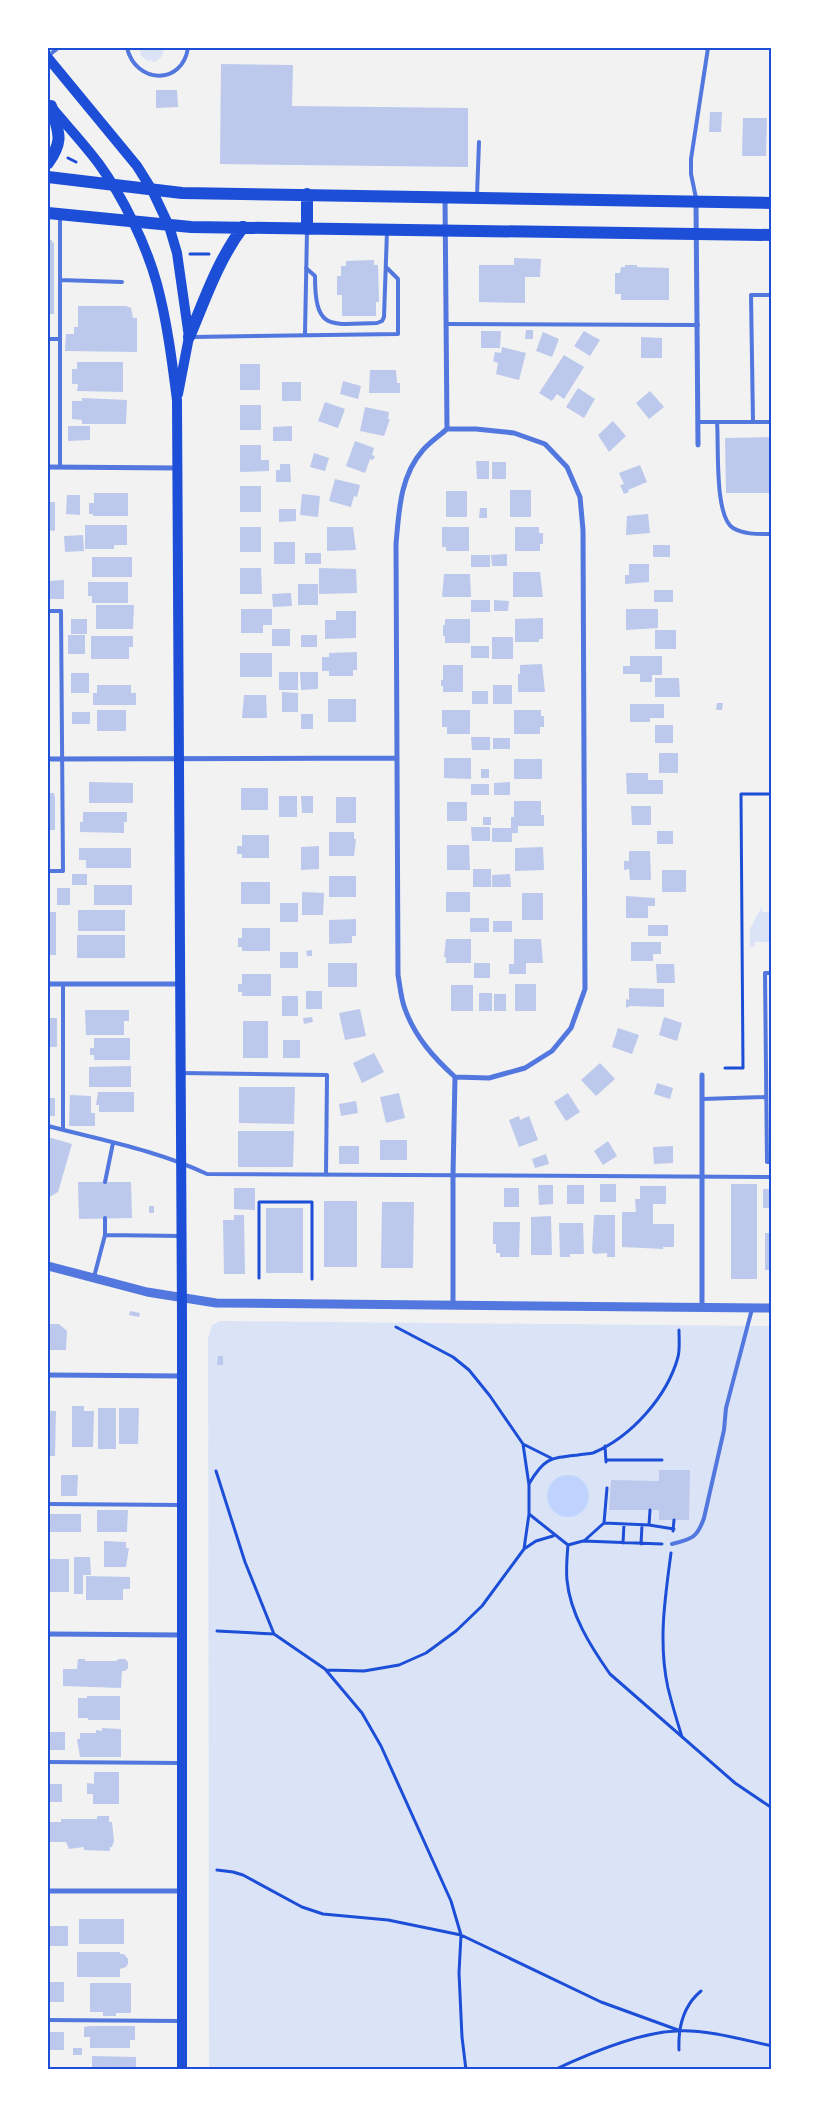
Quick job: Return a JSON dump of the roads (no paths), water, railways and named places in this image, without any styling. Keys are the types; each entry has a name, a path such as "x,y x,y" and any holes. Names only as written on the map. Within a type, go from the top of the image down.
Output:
{"main road":[{"path":"48,57 137,166 152,190 169,226 177,253 189,337"},
{"path":"48,162 58,146 59,134 49,104"},
{"path":"49,104 99,164 113,185 144,248 157,284 177,400 182,1236 182,2070"},
{"path":"48,177 182,193 772,203"},
{"path":"306,229 307,194"},
{"path":"54,214 169,226 445,232 772,234"},
{"path":"177,400 189,337 229,245 243,227"}],"street":[{"path":"445,197 447,429"},
{"path":"696,202 698,444"},
{"path":"447,429 476,429 514,433 545,444 567,468 580,498 583,530 585,989 571,1028 552,1051 526,1068 490,1078 455,1077 433,1058 416,1033 404,1008 398,975 396,544 399,505 407,474 423,450 447,429"},
{"path":"48,467 177,468"},
{"path":"48,758 397,758"},
{"path":"48,984 180,984"},
{"path":"702,1075 702,1308"},
{"path":"453,1304 455,1077"},
{"path":"48,1266 147,1292 216,1304 453,1304 772,1308"},
{"path":"48,1375 182,1376"},
{"path":"48,1634 182,1635"},
{"path":"48,1891 182,1891"}],"lane":[{"path":"48,57 58,48"},
{"path":"128,48 130,58 137,68 147,74 159,76 170,74 180,66 188,48"},
{"path":"696,202 691,174 691,159 708,48"},
{"path":"477,197 479,142"},
{"path":"54,214 60,280 60,468"},
{"path":"305,334 306,229"},
{"path":"306,268 315,276 315,302 318,310 332,323 377,323 382,321 384,317 384,290 387,268 387,230"},
{"path":"189,337 398,334 398,279 387,268"},
{"path":"60,280 122,282"},
{"path":"753,422 751,295 772,295"},
{"path":"446,324 698,326"},
{"path":"48,339 60,339"},
{"path":"698,422 772,422"},
{"path":"717,422 720,497 723,514 732,527 749,534 772,534"},
{"path":"48,611 62,611 63,871 48,871"},
{"path":"772,973 766,973 767,1162 772,1162"},
{"path":"63,984 63,1130"},
{"path":"181,1073 327,1075 326,1174"},
{"path":"702,1099 766,1097"},
{"path":"48,1126 181,1162 206,1174 772,1177"},
{"path":"105,1182 114,1143"},
{"path":"94,1278 105,1235 105,1218"},
{"path":"105,1235 182,1236"},
{"path":"672,1544 690,1540 699,1532 704,1518 724,1430 726,1408 752,1308"},
{"path":"48,1504 182,1505"},
{"path":"48,1762 182,1763"},
{"path":"48,2020 182,2021"}],"water":[{"path":"572,1475 580,1478 586,1484 589,1496 586,1508 580,1514 564,1517 556,1514 550,1508 547,1492 550,1484 556,1478"}]}
